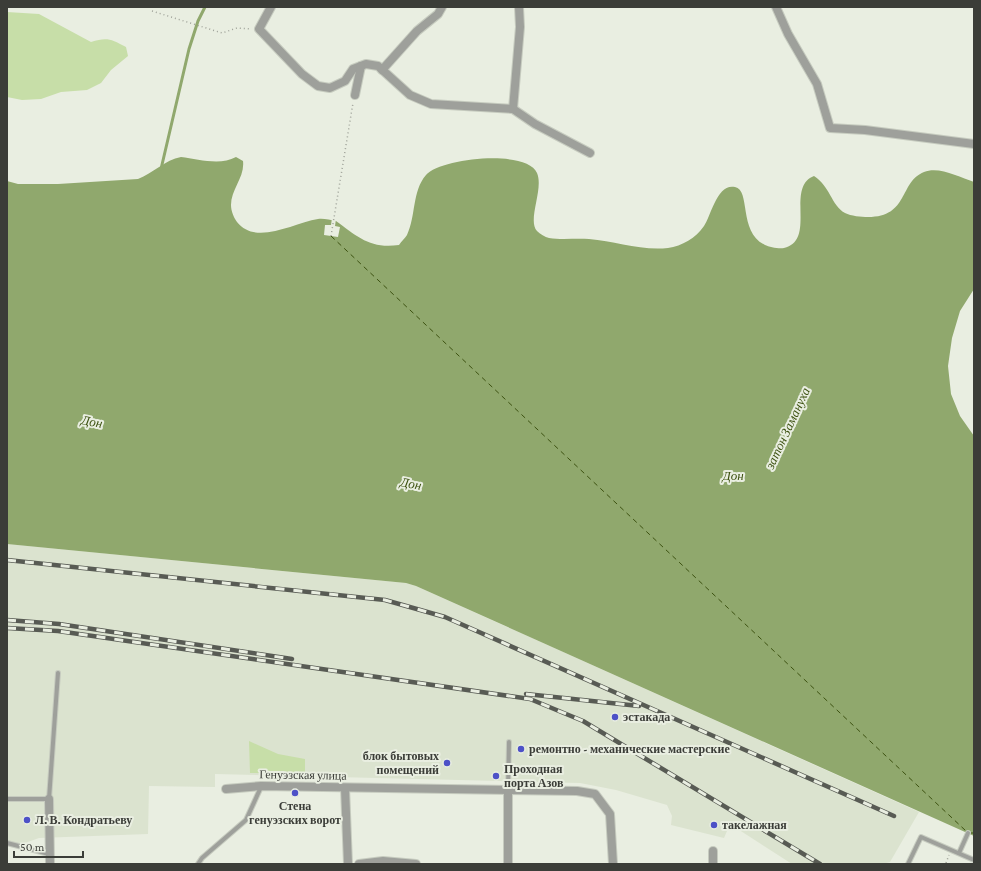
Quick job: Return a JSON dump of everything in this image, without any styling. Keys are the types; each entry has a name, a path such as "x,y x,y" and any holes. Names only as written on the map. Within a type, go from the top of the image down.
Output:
{"street":[{"path":"271,7 259,30 302,74 318,86 330,88 345,81 353,69 366,64 378,66 410,95 431,104 513,109 535,124 590,153"},
{"path":"382,70 417,31 438,14 442,7"},
{"path":"513,109 520,27 519,7"},
{"path":"776,7 788,34 817,84 830,128 865,130 974,144"},
{"path":"355,95 361,66"},
{"name":"Генуэзская улица","path":"226,789 261,786 577,791 595,794 610,814 613,864"},
{"path":"345,788 348,864"},
{"path":"508,791 508,864"},
{"path":"49,799 50,864"},
{"path":"713,851 713,864"},
{"path":"359,864 383,861 416,864"}],"lane":[{"path":"7,799 49,799 58,673"},
{"path":"508,791 509,742"},
{"path":"198,864 202,858 246,820 261,786"},
{"path":"959,853 968,833"},
{"path":"908,864 921,837 974,860"},
{"path":"7,843 49,854"}],"path":[{"path":"152,7 152,10 222,33 237,28 259,30"},
{"path":"331,236 355,95"}],"shaded area":[{"path":"7,12 39,14 91,42 105,39 126,47 128,56 111,70 101,83 87,90 61,92 41,99 22,100 7,97"},
{"path":"7,544 406,583 416,586 919,812 890,862 883,864 792,864 730,824 724,838 671,825 672,816 667,805 616,790 580,783 215,774 215,787 149,786 148,834 39,838 25,843 7,844"},
{"path":"249,741 278,754 305,759 305,774 250,773"}],"water":[{"name":"Дон","path":"181,157 223,161 236,157 243,161 242,172 233,194 231,205 232,212 237,222 245,229 264,233 308,221 324,219 336,221 358,237 372,243 389,246 399,245 407,235 412,220 418,188 426,175 435,169 448,164 483,159 518,161 530,165 537,173 539,187 534,212 534,226 537,231 544,236 554,239 599,240 658,249 673,247 693,238 704,226 719,195 729,187 735,187 740,190 743,196 751,231 757,239 767,246 784,248 794,243 799,235 800,202 802,191 806,182 814,176 824,185 840,210 850,215 865,217 881,215 891,211 902,198 910,183 924,172 936,170 942,171 974,182 974,289 960,311 952,338 948,366 951,394 960,416 974,436 974,836 416,586 406,583 7,544 7,181 18,184 58,184 138,179 164,164"}],"pier":[{"path":"332,218 336,219 335,226 340,227 338,237 324,235 325,225 331,225"}],"waterway":[{"path":"161,169 189,49 198,21 205,7"}],"ferry route":[{"path":"331,236 966,831"},
{"path":"969,833 974,833"}],"railway":[{"path":"7,560 385,600 445,617 894,816"},
{"path":"7,620 59,624 292,659"},
{"path":"7,628 58,631 530,699 583,721 820,864"},
{"path":"526,694 639,706"}],"place":[{"name":"эстакада","path":"615,717"},
{"name":"ремонтно - механические мастерские","path":"521,749"},
{"name":"блок бытовых помещений","path":"447,763"},
{"name":"Проходная порта Азов","path":"496,776"},
{"name":"Стена генуэзских ворот","path":"295,793"},
{"name":"Л. В. Кондратьеву","path":"27,820"},
{"name":"такелажная","path":"714,825"}],"water label":[{"name":"затон Замануха","path":"787,428"}]}
